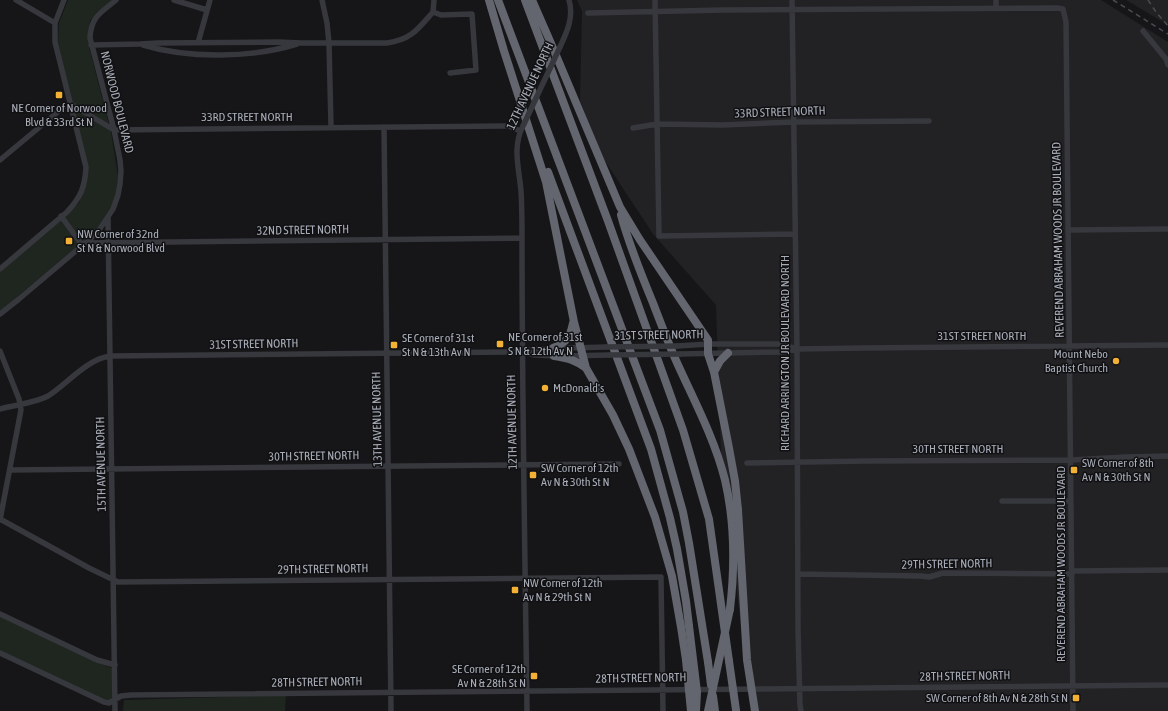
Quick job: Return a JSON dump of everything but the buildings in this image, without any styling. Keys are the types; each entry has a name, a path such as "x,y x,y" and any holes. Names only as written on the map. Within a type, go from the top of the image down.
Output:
{"highway":[{"path":"489,0 546,182 574,322 586,368 613,415 629,449 655,516 665,550 682,627 691,711"},
{"path":"498,0 660,430 690,543 715,711"},
{"path":"525,0 608,221 683,430 708,519 737,711"},
{"path":"532,0 614,193 628,222 708,340 708,354 714,372 732,460 738,510 747,660 755,711"},
{"path":"507,60 650,449 670,518 677,549 686,601 697,692 696,711"},
{"path":"614,193 628,242 666,338 713,442 725,479 732,524 734,555 733,584 730,609 708,711"},
{"path":"574,322 572,332 567,340 554,352 577,361 586,368"},
{"path":"714,372 728,353"}],"street":[{"path":"16,0 55,23"},
{"path":"0,269 75,203 85,182 86,167 55,42 55,23 64,0"},
{"name":"NORWOOD BOULEVARD","path":"0,314 97,233 113,209 120,184 120,160 114,130 91,45 90,29 93,22 101,12 116,0"},
{"path":"174,0 207,10"},
{"path":"198,43 210,0"},
{"path":"322,0 327,22 329,43 331,127"},
{"path":"91,45 158,43 398,42 416,32 433,12 434,0"},
{"name":"12TH AVENUE NORTH","path":"527,711 523,465 522,238 521,199 516,152 517,140 521,128 568,28 570,19 569,0"},
{"path":"655,0 659,236 795,234"},
{"name":"RICHARD ARRINGTON JR BOULEVARD NORTH","path":"792,0 800,709"},
{"path":"588,13 996,7 996,0"},
{"name":"REVEREND ABRAHAM WOODS JR BOULEVARD","path":"996,7 1063,9 1066,22 1073,711"},
{"path":"433,12 441,15 472,14 476,70 450,73"},
{"path":"1143,31 1166,59 1168,65"},
{"path":"140,44 155,49 174,52 215,55 247,54 286,48 301,43"},
{"path":"0,160 65,106 71,104 114,130"},
{"name":"33RD STREET NORTH","path":"633,128 657,124 723,125 794,122 929,121"},
{"name":"33RD STREET NORTH","path":"114,130 504,126 521,128"},
{"name":"13TH AVENUE NORTH","path":"384,127 391,711"},
{"path":"61,216 83,244"},
{"name":"15TH AVENUE NORTH","path":"108,218 115,711"},
{"path":"1068,230 1168,229"},
{"name":"32ND STREET NORTH","path":"83,244 522,238"},
{"name":"31ST STREET NORTH","path":"582,352 606,347 709,344 782,344 797,349"},
{"name":"31ST STREET NORTH","path":"0,409 38,400 47,396 91,363 102,357 110,356 522,352 535,355 554,352 582,352 609,355 708,354 780,352 797,349 1168,345"},
{"path":"0,351 20,399 21,410 0,519"},
{"name":"30TH STREET NORTH","path":"747,463 797,463 867,460 1071,460 1168,456"},
{"name":"30TH STREET NORTH","path":"10,470 619,464"},
{"path":"1002,501 1071,501"},
{"name":"29TH STREET NORTH","path":"0,519 89,568 119,582 661,577 663,689"},
{"name":"29TH STREET NORTH","path":"798,574 929,577 943,573 1168,570"},
{"path":"0,614 97,660 115,665"},
{"path":"0,653 104,702 109,703 115,699"},
{"name":"28TH STREET NORTH","path":"115,699 121,696 131,695 1168,685"},
{"path":"663,689 663,711"}],"shaded area":[{"path":"68,0 112,0 97,12 90,21 88,32 89,47 111,132 118,176 117,190 112,205 95,231 0,310 0,272 79,203 87,182 58,42 59,23"},
{"path":"577,0 1101,0 1168,42 1168,711 751,711 721,456 716,305 653,234 601,155 580,101 582,11"},
{"path":"1126,0 1168,0 1168,25"},
{"path":"0,616 112,668 112,697 109,703 0,653"},
{"path":"286,695 285,711 123,711 124,700"}],"railway":[{"path":"1113,0 1168,34"},
{"path":"1148,0 1168,26"}],"place":[{"name":"NE Corner of Norwood Blvd & 33rd St N","path":"59,95"},
{"name":"NW Corner of 32nd St N & Norwood Blvd","path":"69,241"},
{"name":"NE Corner of 31st S N & 12th Av N","path":"500,344"},
{"name":"SE Corner of 31st St N & 13th Av N","path":"394,345"},
{"name":"Mount Nebo Baptist Church","path":"1116,361"},
{"name":"McDonald's","path":"545,388"},
{"name":"SW Corner of 8th Av N & 30th St N","path":"1074,470"},
{"name":"SW Corner of 12th Av N & 30th St N","path":"533,475"},
{"name":"NW Corner of 12th Av N & 29th St N","path":"515,590"},
{"name":"SE Corner of 12th Av N & 28th St N","path":"534,676"},
{"name":"SW Corner of 8th Av N & 28th St N","path":"1076,698"}]}
